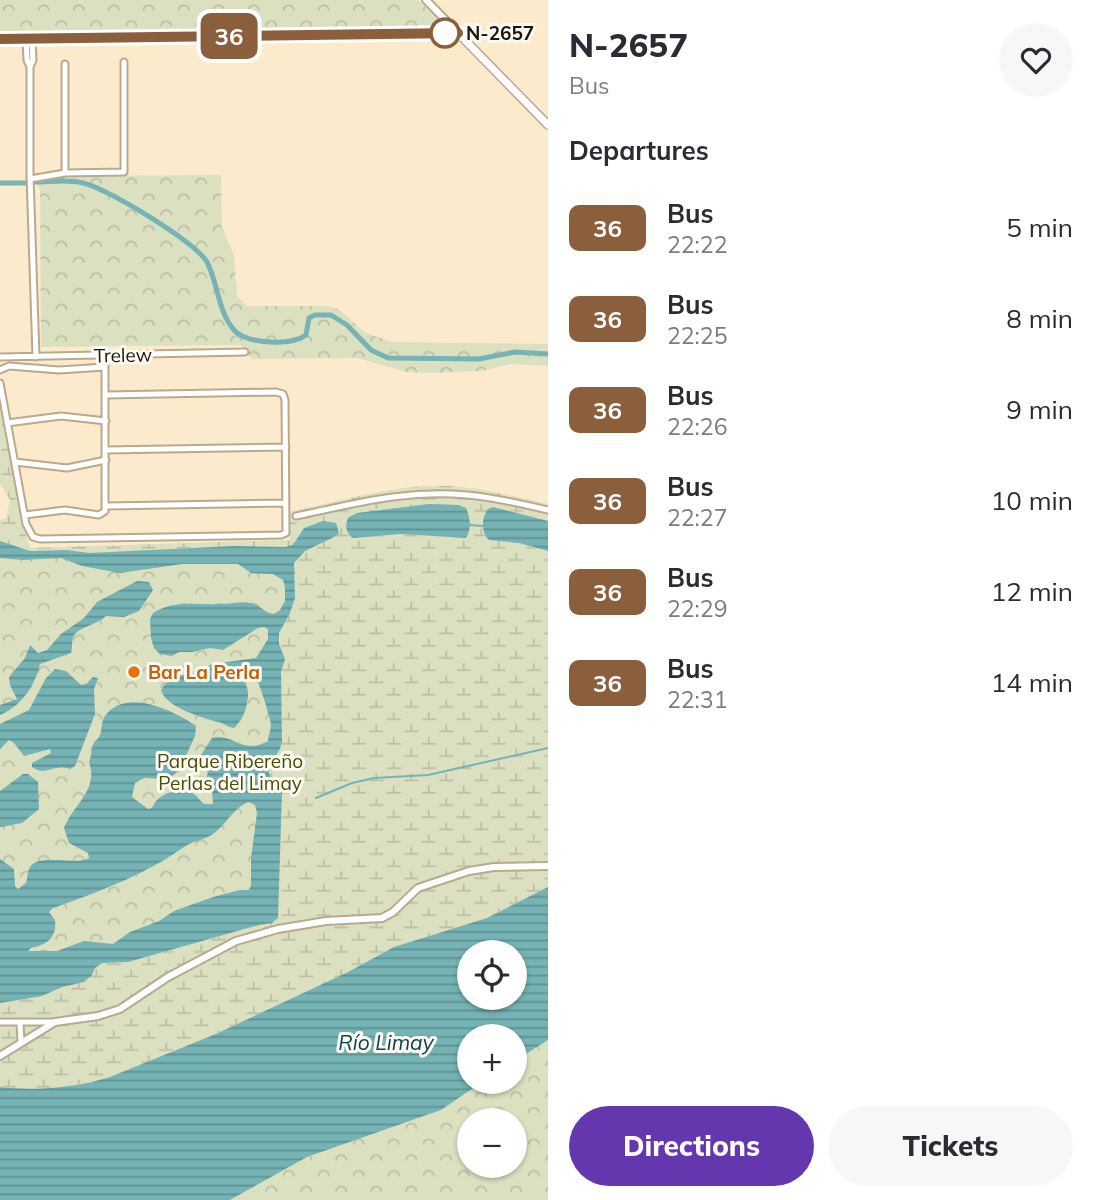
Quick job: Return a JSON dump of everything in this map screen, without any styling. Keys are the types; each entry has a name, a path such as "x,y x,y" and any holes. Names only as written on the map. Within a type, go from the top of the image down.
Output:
{"main road":[{"path":"0,39 458,33 548,125"}],"street":[{"path":"426,0 458,33"},
{"path":"29,39 33,60 30,67 30,179 36,356"},
{"path":"30,179 65,173 119,173 125,170 124,62"},
{"path":"65,64 65,173"},
{"name":"Trelew","path":"0,357 246,352"},
{"path":"25,515 69,510 99,515 104,513 105,355"},
{"path":"0,370 9,366 59,370 105,367"},
{"path":"0,383 25,515 31,534 40,539 281,535 286,531 285,398 281,393 106,395"},
{"path":"8,423 57,416 106,421"},
{"path":"106,450 286,447"},
{"path":"15,462 67,468 106,460"},
{"path":"296,516 392,498 430,494 486,497 548,510"},
{"path":"106,506 286,503"},
{"path":"0,1022 55,1022 98,1016 120,1009 168,977 236,941 278,929 326,920 382,918 393,912 418,888 469,871 494,867 548,866"},
{"path":"0,1056 55,1022"},
{"path":"20,1023 21,1042"}],"green space":[{"path":"0,0 418,0 443,25 441,28 0,32"},
{"path":"221,175 222,227 234,255 237,296 247,306 327,306 338,309 366,333 392,342 548,344 548,366 510,364 482,371 430,373 406,372 357,358 252,359 241,345 41,347 40,189 35,182 65,176"},
{"path":"0,403 23,525 30,548 290,540 290,512 375,493 419,487 473,488 548,504 548,521 498,507 507,542 548,551 548,887 487,918 394,947 348,972 218,1033 110,1077 55,1088 0,1087 0,1003 42,996 71,986 92,975 95,968 102,963 128,962 276,921 280,897 282,792 270,777 269,770 279,749 282,729 281,676 285,661 279,635 296,596 293,564 306,550 330,538 339,529 332,521 299,532 290,547 235,546 89,553 30,551 0,541 0,520 6,518 10,500 0,484","holes":["429,504 460,505 466,508 469,521 469,529 463,540 401,534 353,538 375,509"]},
{"name":"Parque Ribereño Perlas del Limay","path":"442,486 484,490 548,504 548,887 487,918 0,1087 0,524 23,525 30,548 290,540 290,512 386,491"},
{"path":"548,1040 548,1200 230,1200 307,1157 433,1113 465,1094 527,1094 527,1053"}],"water":[{"path":"429,504 459,505 466,508 470,523 466,538 401,534 353,538 347,531 347,520 357,513"},
{"path":"493,507 548,521 548,551 519,543 489,540 484,533 483,521 488,509"},
{"path":"323,521 336,523 339,533 305,551 294,563 295,598 279,633 279,644 285,659 281,672 282,742 269,773 282,792 278,918 272,923 128,962 102,963 84,982 62,987 42,996 0,1003 0,859 14,869 15,886 18,889 26,883 29,869 35,863 89,858 88,853 69,843 64,828 88,789 91,781 89,762 92,748 100,735 105,716 114,707 137,702 150,704 196,726 195,736 179,771 167,779 144,778 135,783 132,797 148,809 163,795 180,791 194,794 204,804 213,804 212,791 203,786 208,773 199,758 212,738 226,738 251,746 268,741 270,720 253,672 245,675 247,703 234,728 177,707 169,702 161,690 178,676 194,673 212,664 256,658 268,639 268,629 258,628 223,650 210,648 179,652 172,656 160,654 154,648 150,619 153,613 177,605 242,602 254,604 274,614 285,601 285,587 283,580 273,574 251,573 238,564 182,564 120,573 82,566 61,558 0,558 0,541 30,551 67,550 89,553 235,546 285,547 293,545 304,528","holes":["249,802 255,805 257,813 249,890 213,897 174,911 159,921 130,932 113,944 84,941 57,951 28,951 46,943 53,936 55,920 49,912 53,908 137,874 187,845 213,834 244,804"]},
{"path":"137,581 149,582 153,590 139,611 124,617 106,616 77,632 73,637 71,653 40,664 35,679 21,701 0,715 0,705 17,699 9,677 25,658 30,645 38,653 47,650 61,634 84,618 97,602"},
{"path":"55,669 66,671 81,685 93,677 98,678 94,689 95,714 75,766 70,769 41,771 32,767 32,763 51,753 50,749 24,756 9,740 0,749 0,724 29,710 46,678"},
{"path":"23,774 28,774 38,782 39,809 22,823 0,827 0,791"},
{"name":"Río Limay","path":"548,887 548,1040 527,1053 527,1024 457,1024 457,1094 464,1094 441,1110 307,1157 230,1200 0,1200 0,1087 55,1088 110,1077 218,1033 348,972 394,947 487,918"}],"waterway":[{"path":"35,182 71,181 95,187 150,217 186,242 207,262 229,324 235,331 250,339 270,342 299,339 306,335 309,318 315,315 331,315 347,325 371,350 388,358 479,359 515,352 548,354"},
{"path":"0,183 25,183"},
{"path":"469,525 484,526"},
{"path":"316,798 352,783 374,778 428,775 548,748"}],"bus line":[{"name":"36","path":"0,39 458,33"}],"place":[{"name":"N-2657","path":"445,33"},
{"name":"Bar La Perla","path":"134,672"}]}
